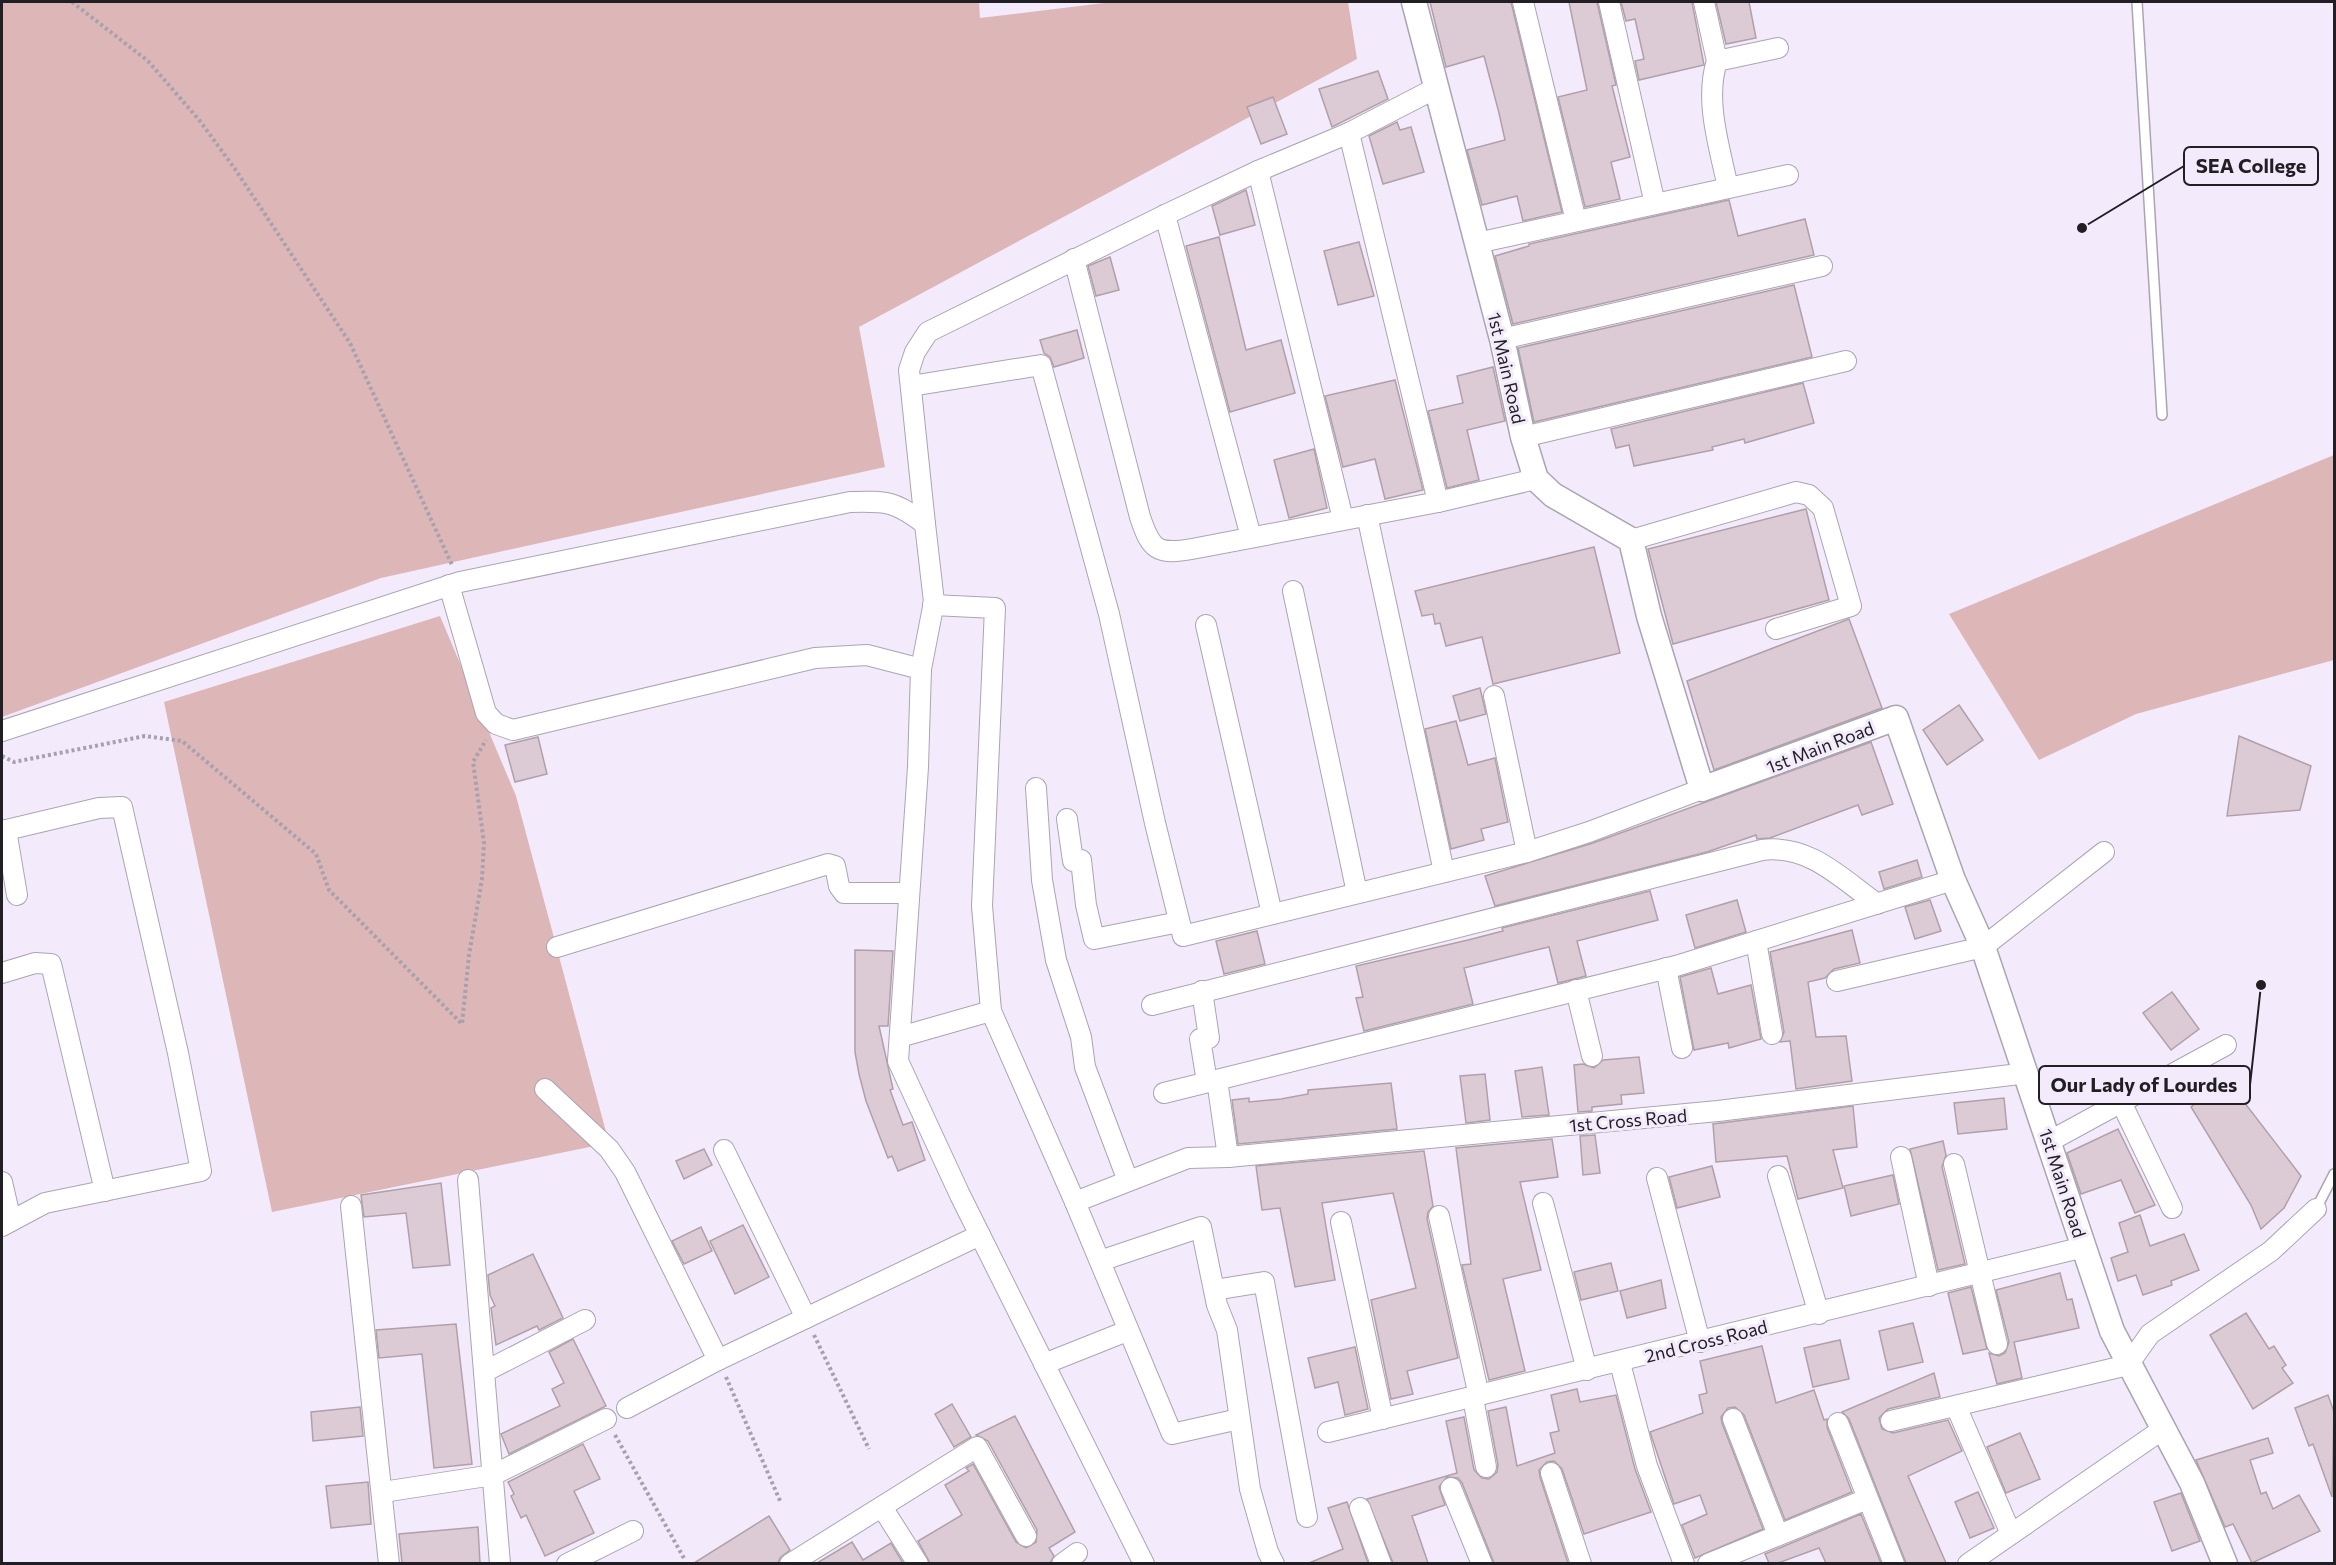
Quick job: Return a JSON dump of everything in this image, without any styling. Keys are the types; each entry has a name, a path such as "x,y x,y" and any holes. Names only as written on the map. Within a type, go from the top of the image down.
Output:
{"street":[{"name":"1st Main Road","path":"1414,2 1502,339 1523,437 1536,479"},
{"path":"1522,2 1576,221"},
{"path":"1609,2 1655,204"},
{"path":"1704,2 1717,61 1712,76 1714,112 1728,188"},
{"path":"1717,61 1778,48"},
{"path":"1144,1563 980,1235 898,1061 921,669 933,605 909,370 928,332 1258,171 1349,133 1436,87"},
{"path":"1349,133 1438,502"},
{"path":"1258,171 1343,519"},
{"path":"1477,243 1788,175"},
{"path":"1165,215 1251,537"},
{"path":"1074,259 1147,539 1157,550 1172,552 1438,502 1536,479 1552,495 1631,540 1796,492 1809,495 1823,508 1851,606 1776,629"},
{"path":"1502,339 1822,266"},
{"path":"1523,437 1846,361"},
{"path":"911,386 1041,365 1109,614 1183,936 1527,852 1589,832 1701,789 1649,616 1631,540"},
{"path":"2,731 455,584 850,502 885,501 903,507 925,524"},
{"path":"1367,515 1444,872"},
{"path":"455,584 478,690 486,713 496,724 513,730 815,658 867,655 921,669"},
{"path":"1293,591 1357,893"},
{"path":"933,605 995,608 982,906 991,1011 1075,1202 1172,1434 1239,1419"},
{"path":"1206,625 1272,914"},
{"path":"1494,696 1527,852"},
{"name":"1st Main Road","path":"1701,789 1896,718 1953,880 1983,947 2112,1331 2127,1365 2192,1483 2225,1563"},
{"path":"1036,788 1042,879 1056,960 1082,1037 1086,1067 1128,1181"},
{"path":"2,1182 6,1223 45,1203 201,1171 178,1053 122,807 99,808 4,831 17,895"},
{"path":"1066,819 1073,861 1081,860 1086,905 1094,939 1179,922"},
{"path":"1152,1005 1762,850 1781,848 1797,851 1814,859 1877,904"},
{"path":"1837,981 1983,947 2104,852"},
{"path":"557,947 828,864 835,866 838,886 844,893 909,893"},
{"path":"1164,1093 1666,968 1953,880"},
{"path":"1756,941 1772,1034"},
{"path":"2,973 35,963 51,964 105,1191"},
{"path":"1666,968 1682,1048"},
{"path":"1576,990 1592,1056"},
{"path":"1202,991 1209,1038 1200,1040 1212,1081 1228,1157"},
{"path":"900,1037 991,1011"},
{"path":"2050,1141 2122,1104 2226,1045"},
{"name":"1st Cross Road","path":"1075,1202 1188,1158 1228,1157 1719,1112 2027,1073"},
{"path":"545,1089 609,1149 626,1172 718,1360"},
{"path":"2122,1104 2172,1208"},
{"path":"724,1150 806,1318"},
{"path":"1901,1157 1929,1286"},
{"path":"1954,1164 1997,1344"},
{"path":"1778,1176 1819,1314"},
{"path":"1657,1178 1700,1342"},
{"path":"468,1180 501,1563"},
{"path":"1543,1203 1587,1370"},
{"path":"351,1206 389,1563"},
{"path":"1891,1421 2127,1365 2150,1334 2271,1251 2316,1209"},
{"path":"1438,1215 1476,1397 1486,1467"},
{"path":"1341,1222 1383,1419"},
{"path":"1100,1261 1201,1227 1214,1290 1227,1330 1250,1489 1268,1552 1274,1563"},
{"path":"627,1408 718,1360 980,1235"},
{"name":"2nd Cross Road","path":"1328,1432 1620,1363 2084,1247"},
{"path":"1214,1290 1264,1282 1307,1517"},
{"path":"484,1372 585,1320"},
{"path":"1044,1364 1127,1331"},
{"path":"1620,1363 1647,1466 1684,1563"},
{"path":"1956,1406 2011,1534"},
{"path":"383,1492 493,1475 606,1419"},
{"path":"1733,1419 1778,1535"},
{"path":"1838,1423 1894,1563"},
{"path":"1968,1563 2163,1429"},
{"path":"790,1563 977,1447 1026,1536"},
{"path":"1551,1473 1581,1563"},
{"path":"1451,1488 1482,1563"},
{"path":"1708,1563 1867,1499"},
{"path":"882,1507 918,1563"},
{"path":"1359,1508 1381,1563"},
{"path":"567,1563 633,1531"}],"lane":[{"path":"2137,2 2162,415"},
{"path":"2316,1209 2334,1174"}],"path":[{"path":"72,2 148,61 200,121 311,283 350,344 455,584"},
{"path":"2,756 14,762 145,736 182,741 316,854 329,890 462,1024 469,955 482,879 484,843 473,762 496,724"},
{"path":"806,1318 869,1449"},
{"path":"718,1360 781,1503"},
{"path":"606,1419 685,1560"}],"shaded area":[{"path":"2,2 979,2 980,18 1112,2 1348,2 1357,59 859,327 885,467 381,578 2,717"},
{"path":"2334,455 2334,660 2136,714 2039,760 1949,614"},
{"path":"440,616 516,796 609,1143 272,1212 164,702"}],"building":[{"path":"1430,2 1511,2 1562,212 1523,221 1517,196 1482,205 1467,150 1505,140 1499,113 1484,56 1446,67"},
{"path":"1569,2 1597,2 1616,85 1612,86 1630,157 1611,162 1620,199 1585,207 1558,97 1587,90"},
{"path":"1621,2 1692,2 1704,65 1639,80 1635,61 1644,59 1635,19 1626,21"},
{"path":"1716,2 1749,2 1756,38 1726,44"},
{"path":"1378,71 1388,99 1332,127 1319,89"},
{"path":"1273,97 1287,134 1261,144 1247,107"},
{"path":"1397,122 1400,130 1411,127 1424,172 1383,184 1369,136"},
{"path":"1246,190 1255,225 1220,235 1212,206"},
{"path":"1729,200 1738,236 1805,219 1814,255 1513,324 1495,256 1529,246 1529,244"},
{"path":"1219,237 1246,350 1281,340 1295,393 1230,412 1186,246"},
{"path":"1359,242 1374,296 1338,305 1324,251"},
{"path":"1110,257 1119,290 1096,296 1088,266"},
{"path":"1794,285 1812,357 1534,422 1518,348"},
{"path":"1077,330 1084,358 1054,367 1050,357 1044,353 1040,340"},
{"path":"1493,367 1505,421 1467,430 1479,480 1447,488 1428,411 1463,403 1457,376"},
{"path":"1395,380 1423,490 1385,499 1375,459 1343,467 1325,396"},
{"path":"1803,383 1814,423 1745,443 1744,439 1712,447 1713,450 1634,466 1629,445 1616,448 1611,429"},
{"path":"1314,449 1327,508 1289,518 1274,460"},
{"path":"1806,509 1829,600 1673,644 1648,549"},
{"path":"1594,547 1620,653 1493,684 1482,637 1446,646 1440,623 1435,624 1433,614 1422,616 1415,591"},
{"path":"1849,619 1882,708 1714,770 1687,681"},
{"path":"1480,688 1486,714 1460,721 1453,696"},
{"path":"1959,705 1983,740 1947,765 1923,730"},
{"path":"1456,721 1468,765 1495,758 1508,822 1481,829 1484,840 1451,849 1425,729"},
{"path":"2239,736 2311,766 2300,810 2227,816"},
{"path":"538,737 547,774 515,782 505,745"},
{"path":"1871,742 1893,804 1862,815 1858,805 1770,838 1757,839 1756,835 1707,852 1495,906 1485,876 1593,843"},
{"path":"1917,860 1922,877 1884,889 1879,872"},
{"path":"1650,891 1658,920 1577,941 1586,976 1558,983 1549,947 1532,951 1464,968 1473,1004 1364,1031 1356,998 1363,997 1356,966 1468,940 1503,931 1502,928"},
{"path":"1737,900 1746,932 1695,948 1686,915"},
{"path":"1930,900 1941,931 1915,939 1905,907"},
{"path":"1852,930 1860,963 1834,969 1825,978 1808,982 1816,1037 1846,1036 1852,1081 1796,1089 1790,1041 1780,1042 1784,1032 1770,952"},
{"path":"1257,931 1265,964 1224,974 1216,941"},
{"path":"855,950 893,951 888,1026 879,1026 893,1089 890,1090 903,1125 912,1122 925,1160 898,1171 892,1156 888,1158 866,1101 859,1074 855,1052"},
{"path":"1711,968 1718,994 1751,985 1761,1039 1729,1048 1728,1043 1694,1050 1680,977"},
{"path":"2172,992 2199,1029 2171,1050 2143,1013"},
{"path":"1639,1057 1644,1093 1621,1095 1622,1104 1592,1107 1592,1111 1578,1112 1574,1065 1583,1064 1594,1068 1603,1060"},
{"path":"1542,1067 1549,1115 1522,1117 1515,1071"},
{"path":"1485,1074 1490,1120 1466,1123 1460,1076"},
{"path":"2227,1080 2301,1176 2284,1208 2261,1229 2251,1205 2191,1107"},
{"path":"1391,1083 1397,1129 1238,1144 1232,1100 1249,1098 1249,1102 1281,1099 1308,1094 1308,1090"},
{"path":"2004,1098 2007,1129 1958,1134 1954,1103"},
{"path":"1853,1106 1857,1147 1833,1150 1843,1188 1798,1199 1787,1156 1716,1162 1713,1124"},
{"path":"2118,1129 2155,1205 2135,1213 2121,1180 2081,1194 2067,1153"},
{"path":"1595,1135 1600,1173 1583,1175 1580,1136"},
{"path":"1552,1139 1558,1177 1520,1182 1541,1270 1503,1279 1525,1371 1489,1380 1462,1265 1471,1264 1456,1148"},
{"path":"1943,1141 1946,1155 1942,1167 1965,1264 1938,1270 1910,1149"},
{"path":"704,1149 712,1165 684,1179 676,1161"},
{"path":"1424,1151 1433,1206 1428,1212 1427,1219 1458,1358 1407,1371 1413,1394 1391,1399 1371,1300 1416,1288 1393,1193 1322,1203 1335,1280 1295,1287 1280,1208 1262,1210 1256,1166"},
{"path":"1712,1166 1720,1197 1677,1208 1669,1177"},
{"path":"1893,1175 1899,1204 1851,1216 1844,1186"},
{"path":"441,1183 450,1265 413,1268 406,1213 364,1217 361,1195"},
{"path":"2140,1215 2150,1246 2184,1234 2199,1270 2171,1281 2172,1285 2143,1295 2136,1275 2118,1281 2111,1258 2128,1252 2119,1223"},
{"path":"743,1225 769,1277 735,1294 710,1241"},
{"path":"701,1227 712,1251 684,1264 672,1241"},
{"path":"533,1254 563,1318 539,1330 537,1326 496,1345 491,1308 495,1306 490,1295 488,1275"},
{"path":"1611,1263 1618,1291 1581,1300 1574,1272"},
{"path":"2060,1273 2067,1300 2072,1299 2079,1328 2014,1342 2022,1378 1997,1384 1989,1353 1999,1356 2005,1353 2009,1342 1996,1290"},
{"path":"1661,1280 1666,1308 1627,1318 1620,1291"},
{"path":"1971,1287 1987,1349 1963,1354 1948,1293"},
{"path":"2246,1313 2269,1349 2274,1346 2286,1365 2282,1368 2293,1383 2253,1409 2210,1335"},
{"path":"1913,1323 1923,1362 1888,1370 1879,1331"},
{"path":"456,1324 472,1464 434,1468 422,1354 379,1358 376,1330"},
{"path":"573,1339 606,1406 509,1454 501,1434 560,1406 552,1389 564,1383 549,1352"},
{"path":"1840,1340 1849,1379 1813,1387 1804,1348"},
{"path":"1762,1346 1776,1403 1814,1390 1824,1420 1827,1419 1827,1427 1852,1492 1785,1520 1744,1415 1735,1407 1728,1408 1721,1417 1722,1423 1763,1529 1695,1558 1682,1525 1707,1514 1700,1495 1674,1504 1650,1432 1703,1413 1699,1395 1707,1393 1700,1361"},
{"path":"1355,1347 1368,1409 1345,1415 1338,1382 1315,1388 1308,1358"},
{"path":"1934,1373 1940,1397 1888,1409 1879,1418 1882,1429 1893,1433 1948,1420 1962,1451 1908,1476 1946,1563 1906,1563 1849,1419 1842,1412"},
{"path":"1577,1389 1580,1402 1616,1395 1635,1469 1651,1512 1584,1534 1562,1469 1554,1461 1547,1462 1539,1470 1540,1477 1568,1563 1494,1563 1462,1483 1458,1478 1447,1477 1439,1487 1445,1505 1412,1516 1428,1563 1393,1563 1367,1499 1457,1473 1446,1421 1464,1417 1474,1470 1482,1478 1489,1479 1497,1472 1498,1465 1488,1411 1506,1407 1517,1466 1555,1453 1550,1433 1559,1431 1551,1395"},
{"path":"2328,1395 2334,1412 2332,1497 2313,1444 2309,1446 2295,1408"},
{"path":"952,1404 971,1437 954,1447 935,1414"},
{"path":"360,1407 363,1436 313,1441 311,1412"},
{"path":"1015,1416 1075,1532 1049,1548 1054,1556 1050,1563 930,1563 918,1541 962,1515 945,1485 969,1471 966,1468 973,1464 1016,1542 1026,1548 1036,1542 1037,1530 988,1441 976,1435"},
{"path":"2020,1433 2040,1479 2006,1493 1987,1447"},
{"path":"2268,1438 2273,1453 2250,1460 2261,1494 2266,1492 2273,1509 2299,1495 2320,1531 2252,1563 2233,1524 2225,1527 2196,1460"},
{"path":"583,1444 600,1479 574,1491 594,1533 545,1556 526,1515 521,1518 511,1496 514,1494 508,1482"},
{"path":"368,1482 371,1524 331,1528 326,1486"},
{"path":"1978,1492 1994,1528 1970,1538 1955,1502"},
{"path":"2181,1493 2200,1541 2172,1551 2154,1502"},
{"path":"1347,1502 1368,1563 1309,1563 1343,1549 1328,1508"},
{"path":"1861,1514 1881,1563 1826,1563 1819,1548 1778,1563 1769,1563 1765,1554"},
{"path":"769,1516 790,1550 780,1558 778,1563 694,1563"},
{"path":"478,1527 480,1563 402,1563 399,1534"},
{"path":"852,1542 863,1560 891,1543 903,1563 817,1563"}],"place":[{"name":"SEA College","path":"2082,228"},
{"name":"Our Lady of Lourdes","path":"2261,985"}]}
